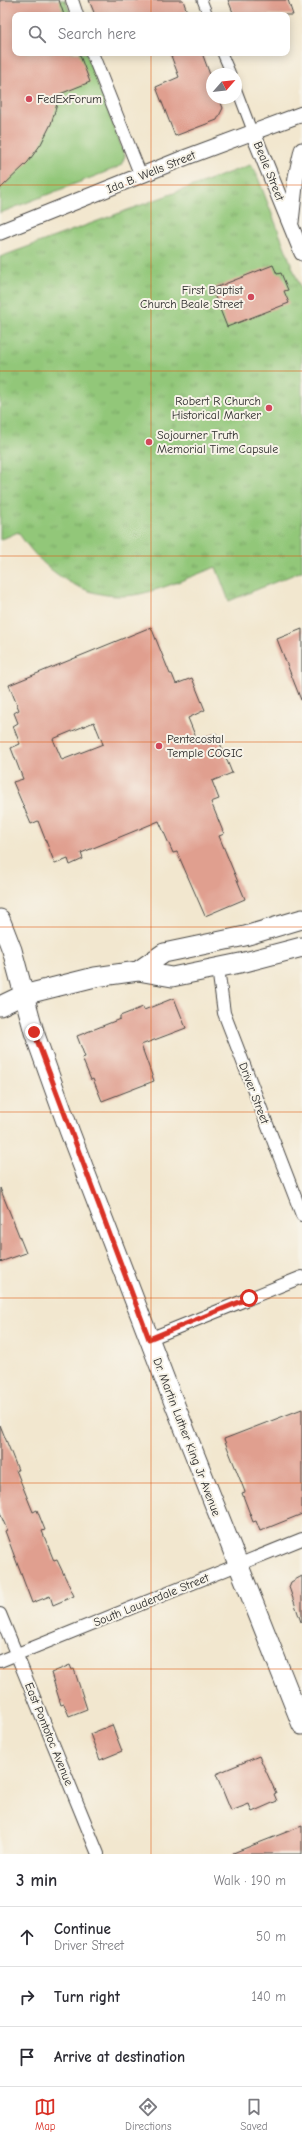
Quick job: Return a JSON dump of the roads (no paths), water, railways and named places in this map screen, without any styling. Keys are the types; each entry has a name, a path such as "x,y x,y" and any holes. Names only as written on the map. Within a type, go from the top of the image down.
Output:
{"main road":[{"name":"Dr. Martin Luther King Jr Avenue","path":"0,919 12,950 23,995 68,1125 149,1339 302,1725"},
{"path":"138,971 164,953 245,936 302,919"},
{"path":"0,1006 23,995 95,977 138,971 172,977 218,968 302,946"}],"street":[{"path":"72,0 76,12"},
{"path":"202,0 207,12"},
{"path":"93,56 141,176"},
{"path":"223,56 228,68"},
{"name":"Beale Street","path":"242,104 302,253"},
{"name":"Ida B. Wells Street","path":"0,232 302,114"},
{"path":"291,225 296,177 302,150"},
{"name":"Driver Street","path":"218,968 224,1013 302,1215"},
{"path":"149,1339 302,1277"},
{"name":"South Lauderdale Street","path":"0,1661 16,1656 237,1564 302,1539"},
{"name":"East Pontotoc Avenue","path":"0,1614 98,1854"}],"place":[{"name":"FedExForum","path":"29,99"},
{"name":"First Baptist Church Beale Street","path":"251,297"},
{"name":"Robert R Church Historical Marker","path":"269,408"},
{"name":"Sojourner Truth Memorial Time Capsule","path":"149,442"},
{"name":"Pentecostal Temple COGIC","path":"159,746"}]}
